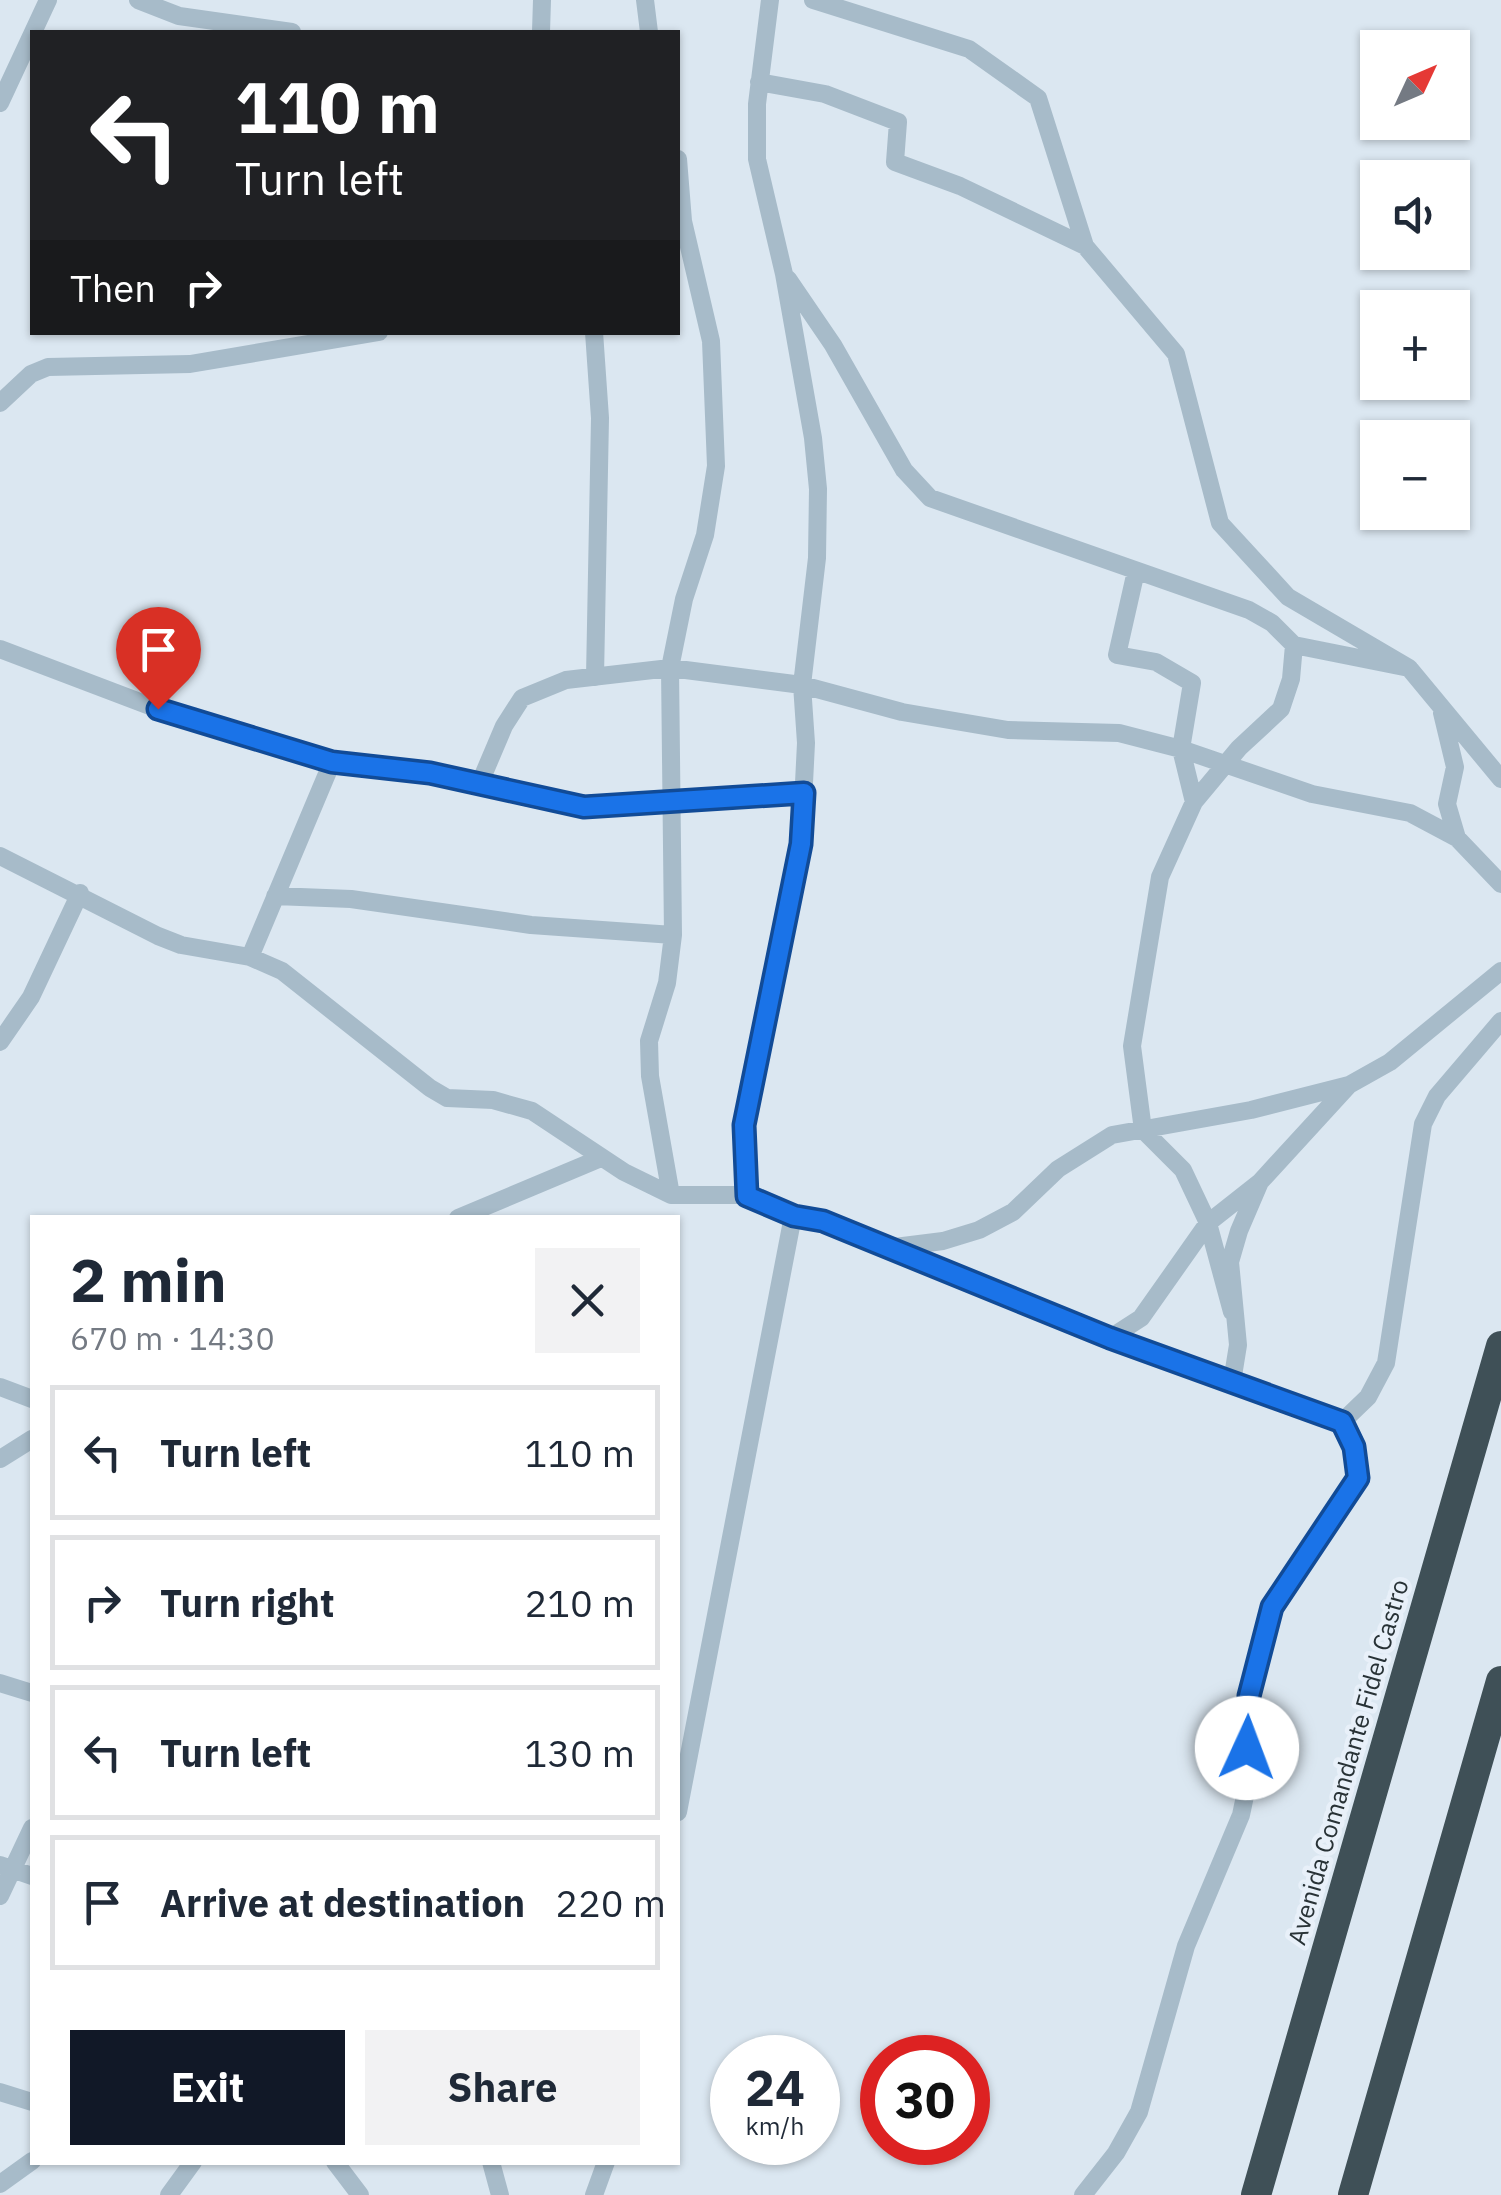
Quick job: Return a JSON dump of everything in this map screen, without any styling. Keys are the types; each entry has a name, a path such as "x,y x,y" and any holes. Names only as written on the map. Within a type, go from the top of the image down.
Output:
{"highway":[{"name":"Avenida Comandante Fidel Castro","path":"1256,2195 1501,1346"},
{"path":"1353,2195 1501,1681"}],"street":[{"path":"34,30 48,0"},
{"path":"138,0 179,16 278,30"},
{"path":"540,30 542,0"},
{"path":"645,0 650,30"},
{"path":"747,1196 744,1125 801,844 802,685 817,558 818,489 784,274 756,159 759,82 770,0"},
{"path":"813,0 968,49 1038,98 1085,246 1176,354 1220,523 1288,597 1409,668 1501,779"},
{"path":"0,103 30,39"},
{"path":"759,82 825,94 898,122 895,162 960,186 1085,246"},
{"path":"671,1195 650,1076 648,1041 667,983 672,935 670,668 684,600 705,535 716,466 711,341 683,222 680,184"},
{"path":"784,274 833,345 915,485 930,498 1249,610 1272,623 1294,645 1409,668"},
{"path":"0,403 31,374 48,367 190,364 360,335"},
{"path":"594,335 600,418 595,676"},
{"path":"1136,571 1117,655 1156,662 1192,683 1181,748 1194,802"},
{"path":"1232,1382 1238,1346 1208,1224 1182,1170 1144,1130 1132,1046 1160,876 1194,802 1222,767 1281,710 1291,679 1294,645"},
{"path":"0,650 158,709 332,762 430,773 584,807 804,793"},
{"path":"479,785 504,726 522,698 566,680 670,668 802,685 902,712 1008,730 1118,732 1181,748 1222,767 1312,794 1410,813 1458,838 1501,884"},
{"path":"1440,705 1455,767 1447,804 1458,838"},
{"path":"250,958 332,762"},
{"path":"0,856 181,945 250,958 282,971 447,1098 493,1100 532,1111 601,1158 671,1195 747,1196 794,1216 823,1221 895,1246 943,1240 1014,1212 1087,1148 1112,1135 1350,1085"},
{"path":"0,1042 31,997 80,893"},
{"path":"275,896 366,900 531,925 672,935"},
{"path":"1110,1338 1141,1318 1208,1224 1260,1182 1350,1085 1390,1062 1501,972"},
{"path":"1342,1422 1368,1397 1386,1363 1423,1124 1437,1096 1501,1021"},
{"path":"465,1215 601,1158"},
{"path":"1232,1312 1234,1247 1260,1182"},
{"path":"680,1802 794,1216"},
{"path":"823,1221 1110,1338 1342,1422 1354,1447 1358,1478 1266,1623 1249,1696 1249,1777 1241,1816 1186,1946 1138,2112 1116,2154 1083,2195"},
{"path":"0,1387 30,1398"},
{"path":"0,1459 30,1439"},
{"path":"0,1683 30,1692"},
{"path":"0,1896 6,1868 30,1831"},
{"path":"6,1868 30,1875"},
{"path":"0,2092 30,2101"},
{"path":"0,2166 28,2165"},
{"path":"0,2184 28,2165"},
{"path":"169,2195 192,2165"},
{"path":"337,2165 360,2195"},
{"path":"492,2165 500,2195"},
{"path":"594,2195 605,2165"}],"route":[{"path":"158,709 332,762 430,773 529,798 584,807 804,793 801,844 742,1138 747,1196 794,1216 823,1221 1110,1338 1342,1422 1348,1433 1358,1478 1336,1518 1272,1607 1249,1696 1247,1748"}]}
